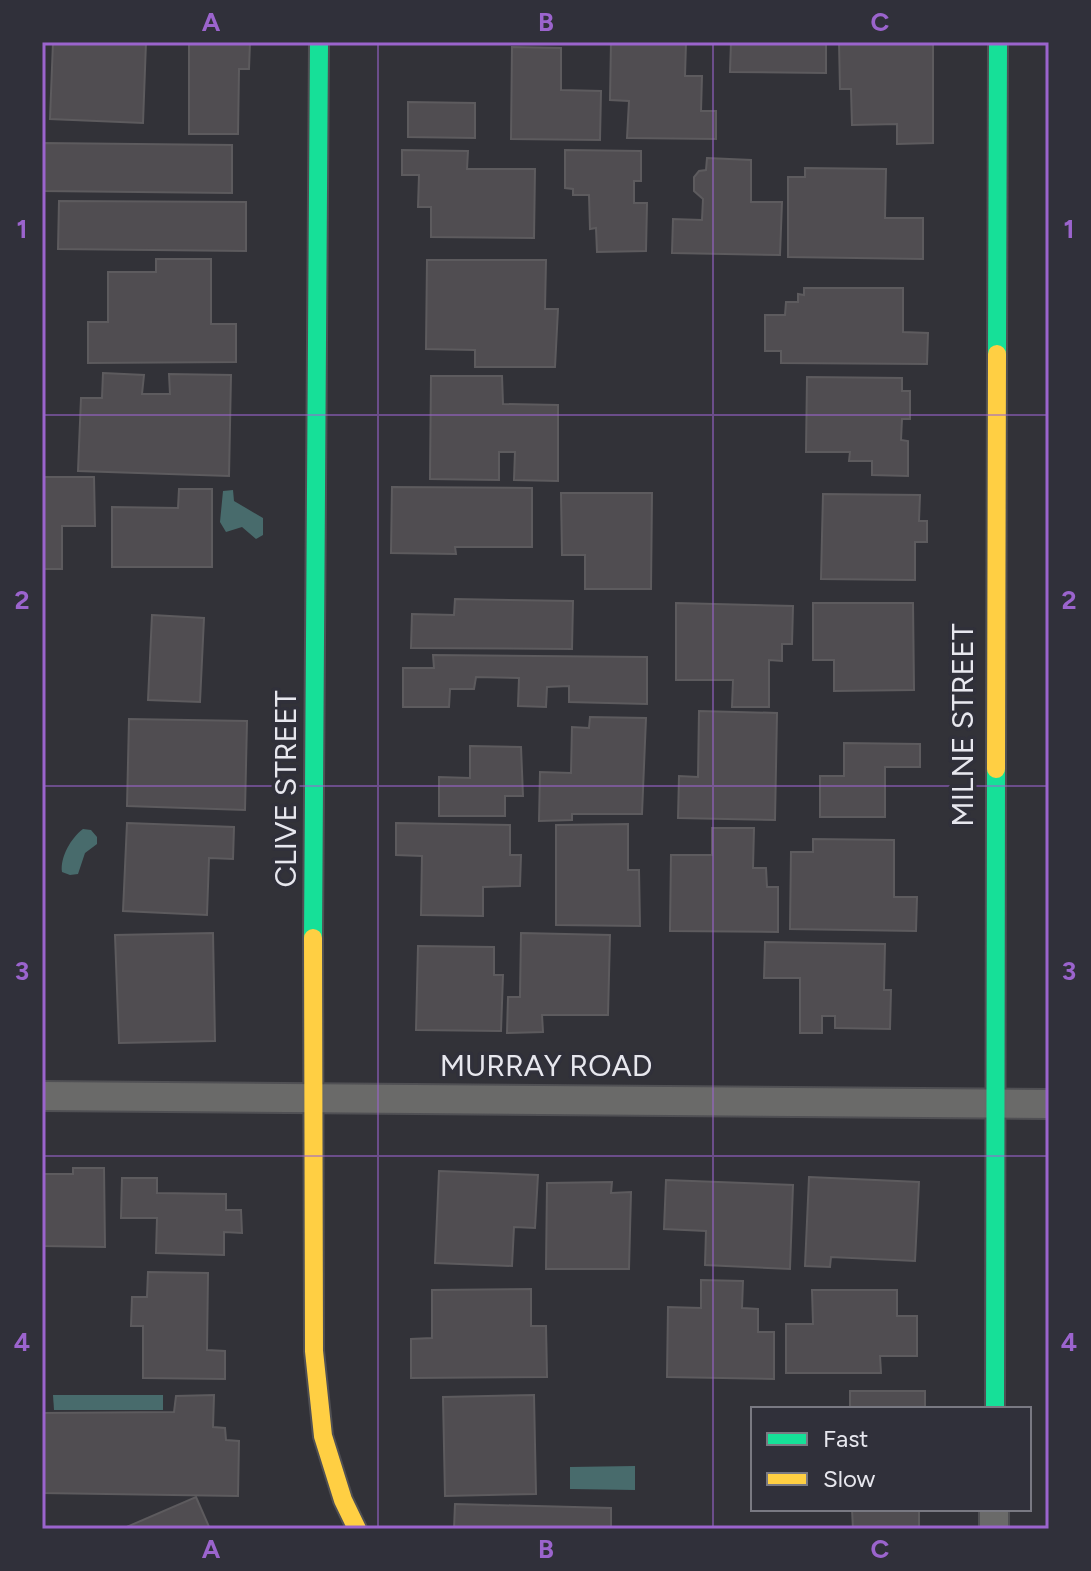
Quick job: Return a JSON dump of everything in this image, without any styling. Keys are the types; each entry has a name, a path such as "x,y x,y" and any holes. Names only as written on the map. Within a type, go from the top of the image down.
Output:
{"street":[{"name":"CLIVE STREET","path":"319,42 312,1098 314,1351 323,1436 343,1500 357,1529"},
{"name":"MILNE STREET","path":"995,1407 998,42"},
{"name":"MURRAY ROAD","path":"42,1096 1049,1104"}],"shaded area":[{"path":"233,490 234,501 263,518 263,535 256,539 242,527 226,532 220,522 223,491"},
{"path":"83,829 91,830 97,837 97,844 85,853 78,874 62,872 67,848"},
{"path":"53,1395 163,1395 163,1410 54,1410"},
{"path":"635,1466 635,1490 570,1489 570,1467"}],"building":[{"path":"53,42 146,42 143,123 50,119"},
{"path":"189,42 250,42 249,69 239,69 238,134 189,134"},
{"path":"611,42 686,42 685,76 702,76 701,111 716,111 716,139 627,138 629,101 610,100"},
{"path":"731,42 826,42 826,73 730,72"},
{"path":"839,42 933,42 933,143 897,144 897,124 852,125 851,89 840,89"},
{"path":"512,47 561,48 561,90 601,91 600,140 511,139"},
{"path":"408,102 475,103 475,138 408,137"},
{"path":"42,143 232,145 232,193 42,191"},
{"path":"402,150 468,151 467,169 535,169 534,238 431,237 431,207 418,207 419,175 402,175"},
{"path":"565,150 641,151 641,181 634,181 634,203 647,203 646,251 597,252 596,228 590,229 589,195 573,195 573,189 565,188"},
{"path":"707,158 751,160 751,202 782,202 780,255 672,253 673,219 702,220 703,199 694,191 694,177 699,171 706,170"},
{"path":"805,168 886,169 885,218 923,218 923,259 788,257 788,177 805,177"},
{"path":"59,201 246,202 246,251 58,249"},
{"path":"156,259 211,259 211,324 236,324 236,362 88,363 88,322 108,322 108,272 156,272"},
{"path":"427,260 546,260 545,309 558,309 555,367 475,367 475,350 426,349"},
{"path":"804,288 903,288 903,332 928,333 927,364 781,363 781,351 765,351 765,315 785,315 786,302 798,302 798,294 804,295"},
{"path":"103,373 144,375 142,394 170,394 169,374 231,375 229,476 78,471 81,398 102,398"},
{"path":"431,376 502,376 503,404 558,405 558,481 514,480 515,452 499,452 499,480 430,479"},
{"path":"807,377 902,378 902,391 910,391 910,419 902,419 901,440 908,441 908,476 872,475 872,461 849,461 850,452 806,452"},
{"path":"42,477 94,477 95,526 62,526 62,569 43,569 43,592"},
{"path":"392,487 532,488 532,547 455,547 456,554 391,553"},
{"path":"179,489 212,489 212,567 112,567 112,507 178,508"},
{"path":"561,493 652,493 651,589 585,589 585,555 562,555"},
{"path":"823,494 920,495 919,521 927,521 927,542 915,542 915,580 821,579"},
{"path":"455,599 573,601 572,649 411,648 412,614 454,615"},
{"path":"676,603 793,606 792,644 782,644 782,661 769,660 769,707 732,707 733,680 676,680"},
{"path":"813,603 913,603 914,690 834,691 834,660 813,660"},
{"path":"152,615 204,618 200,702 148,700"},
{"path":"433,655 647,657 647,704 569,702 569,686 547,687 546,707 518,706 519,678 476,677 474,689 450,689 449,707 403,707 403,668 434,668"},
{"path":"699,711 777,713 775,820 678,818 679,776 698,777"},
{"path":"590,717 646,718 642,814 572,814 572,820 539,821 540,772 571,773 572,727 589,728"},
{"path":"129,719 247,721 245,810 127,806"},
{"path":"844,743 920,744 920,767 885,767 885,817 820,817 820,776 844,776"},
{"path":"470,746 521,747 523,796 505,796 505,816 439,816 439,777 470,778"},
{"path":"127,823 234,827 233,859 209,858 207,915 123,911"},
{"path":"396,823 510,825 510,855 521,855 520,886 483,887 483,916 421,915 422,856 396,855"},
{"path":"628,824 628,870 639,870 640,926 556,925 556,825"},
{"path":"712,828 754,828 753,868 766,868 767,887 778,887 778,932 670,931 671,855 712,855"},
{"path":"813,839 894,840 894,897 917,897 916,931 790,929 791,852 813,852"},
{"path":"213,933 215,1041 119,1043 115,935"},
{"path":"521,933 610,935 608,1015 542,1015 543,1032 507,1033 508,997 520,997"},
{"path":"765,942 885,944 884,990 891,990 890,1029 835,1028 835,1016 822,1016 822,1033 800,1033 800,978 764,978"},
{"path":"418,946 494,947 494,975 503,975 501,1031 416,1030"},
{"path":"73,1168 104,1168 105,1247 42,1246 42,1174 73,1174"},
{"path":"439,1171 538,1175 535,1228 514,1227 512,1266 435,1263"},
{"path":"809,1177 919,1182 915,1261 831,1257 830,1267 805,1266"},
{"path":"122,1178 157,1178 157,1193 226,1194 226,1210 241,1210 242,1233 224,1232 224,1255 156,1253 157,1218 121,1218"},
{"path":"666,1180 793,1185 790,1269 705,1265 706,1231 664,1229"},
{"path":"612,1182 611,1193 631,1192 629,1269 546,1269 547,1183"},
{"path":"148,1272 208,1273 207,1350 225,1351 225,1379 143,1378 143,1326 131,1326 132,1297 147,1297"},
{"path":"701,1280 743,1281 742,1308 758,1309 758,1332 774,1332 774,1379 667,1377 668,1307 701,1308"},
{"path":"531,1289 531,1326 546,1326 547,1377 411,1378 411,1339 432,1338 432,1290"},
{"path":"812,1290 897,1290 897,1316 917,1316 917,1356 880,1356 881,1373 786,1373 786,1324 813,1324"},
{"path":"850,1391 925,1391 925,1407 850,1407"},
{"path":"214,1395 213,1427 225,1428 226,1440 239,1441 238,1496 42,1493 42,1413 174,1412 176,1396"},
{"path":"534,1395 536,1494 445,1496 443,1397"},
{"path":"196,1497 210,1529 122,1529"},
{"path":"455,1504 611,1508 611,1529 454,1529"},
{"path":"852,1511 919,1511 919,1529 853,1529"}],"traffic: fast":[{"path":"313,938 319,42"},
{"path":"997,354 998,42"},
{"path":"995,1407 996,769"}],"traffic: slow":[{"path":"996,769 997,354"},
{"path":"313,938 314,1351 323,1436 343,1500 357,1529"}]}
